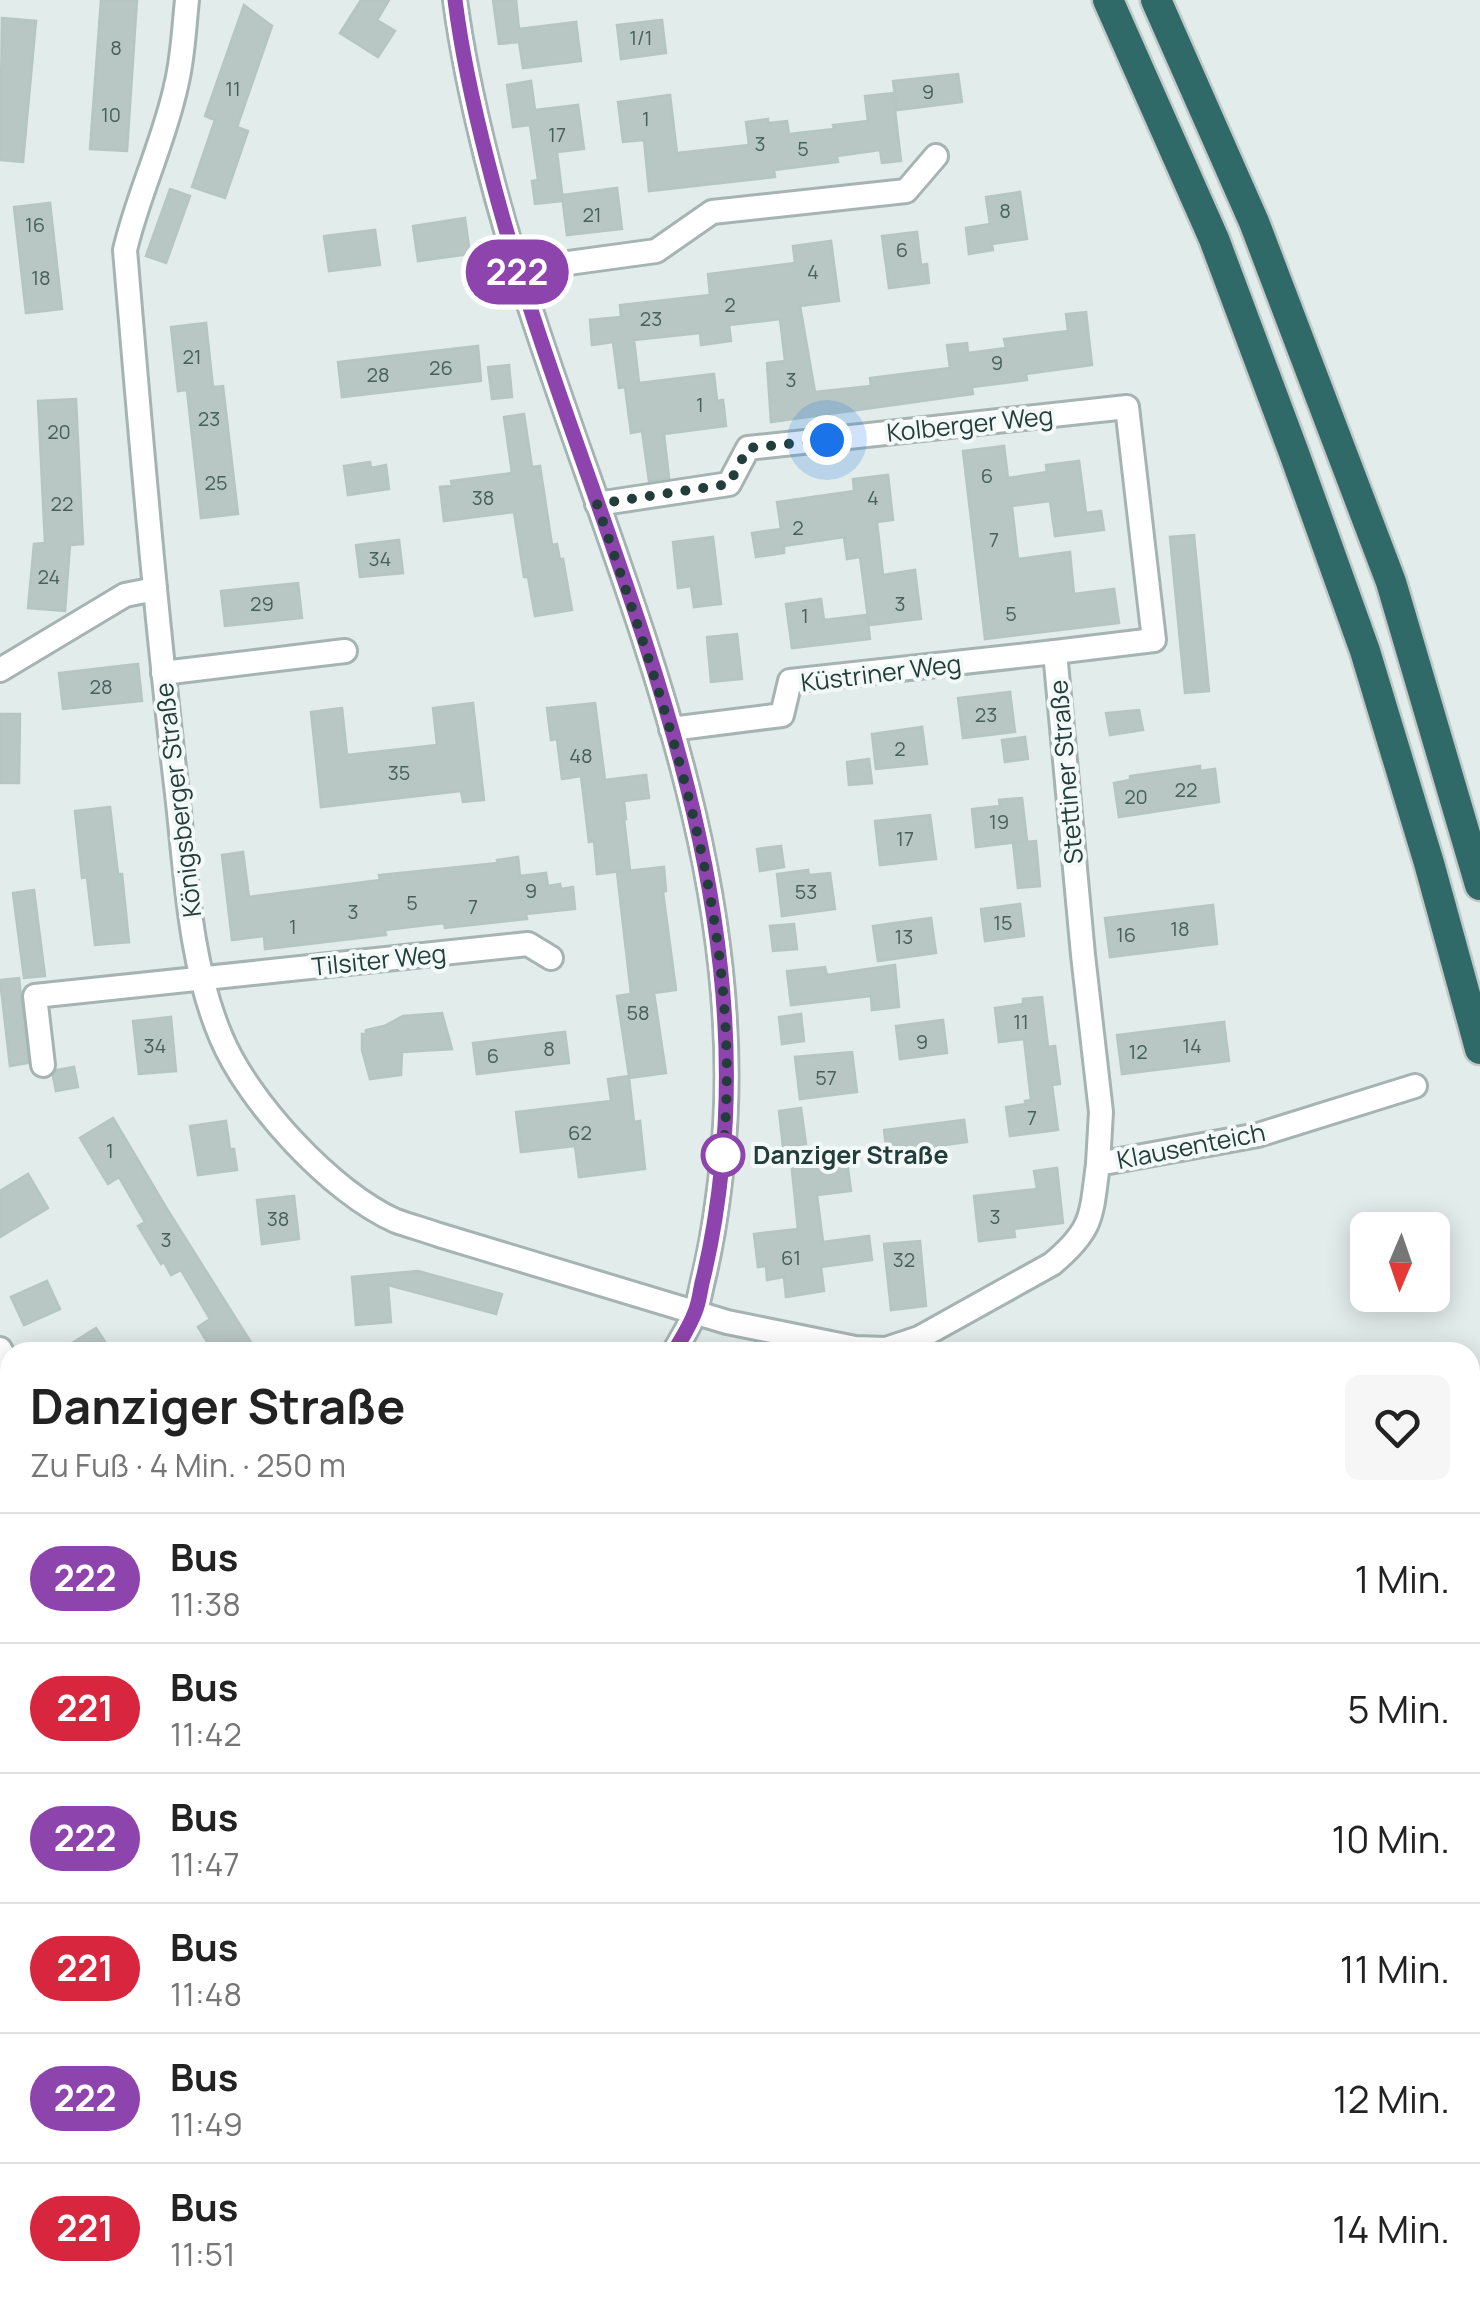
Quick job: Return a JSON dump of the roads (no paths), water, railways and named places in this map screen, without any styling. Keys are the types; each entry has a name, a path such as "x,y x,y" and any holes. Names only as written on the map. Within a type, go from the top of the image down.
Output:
{"highway":[{"path":"1108,0 1214,239 1294,453 1364,651 1429,863 1480,1050"},
{"path":"1156,0 1254,222 1391,582 1480,885"}],"street":[{"name":"Königsberger Straße","path":"187,0 177,82 124,250 162,673 190,906 202,979 222,1041 250,1088 283,1130 334,1180 394,1220 696,1311"},
{"path":"455,0 467,74 517,270 671,729 710,889 724,1003 726,1131 716,1220 696,1311 679,1342"},
{"path":"517,270 656,251 712,212 906,191 936,156"},
{"name":"Kolberger Weg","path":"597,504 729,484 748,448 1127,408"},
{"name":"Stettiner Straße","path":"1098,1164 1101,1112 1055,652 1154,640 1127,408"},
{"path":"0,670 125,595 155,590"},
{"path":"162,673 345,651"},
{"name":"Küstriner Weg","path":"671,729 782,715 790,682 1055,652"},
{"name":"Tilsiter Weg","path":"43,1065 35,996 528,944 552,958"},
{"name":"Klausenteich","path":"908,1342 1052,1264 1070,1249 1083,1234 1090,1217 1098,1164 1258,1136 1415,1086"},
{"name":"Klausenteich","path":"696,1311 727,1322 825,1342"}],"place":[{"name":"Danziger Straße","path":"723,1155"}]}
